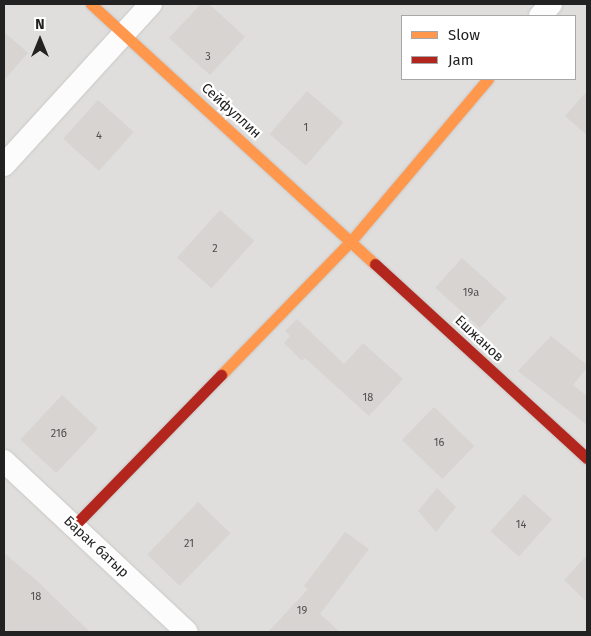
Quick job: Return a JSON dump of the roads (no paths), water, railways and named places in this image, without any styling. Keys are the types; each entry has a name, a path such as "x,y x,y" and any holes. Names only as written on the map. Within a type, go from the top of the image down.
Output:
{"street":[{"name":"Сейфуллин","path":"91,4 351,241"},
{"path":"4,164 152,4"},
{"path":"541,15 551,4"},
{"path":"74,526 351,241 487,80"},
{"name":"Ешжанов","path":"351,241 587,458"},
{"name":"Барак батыр","path":"4,461 187,632"}]}
